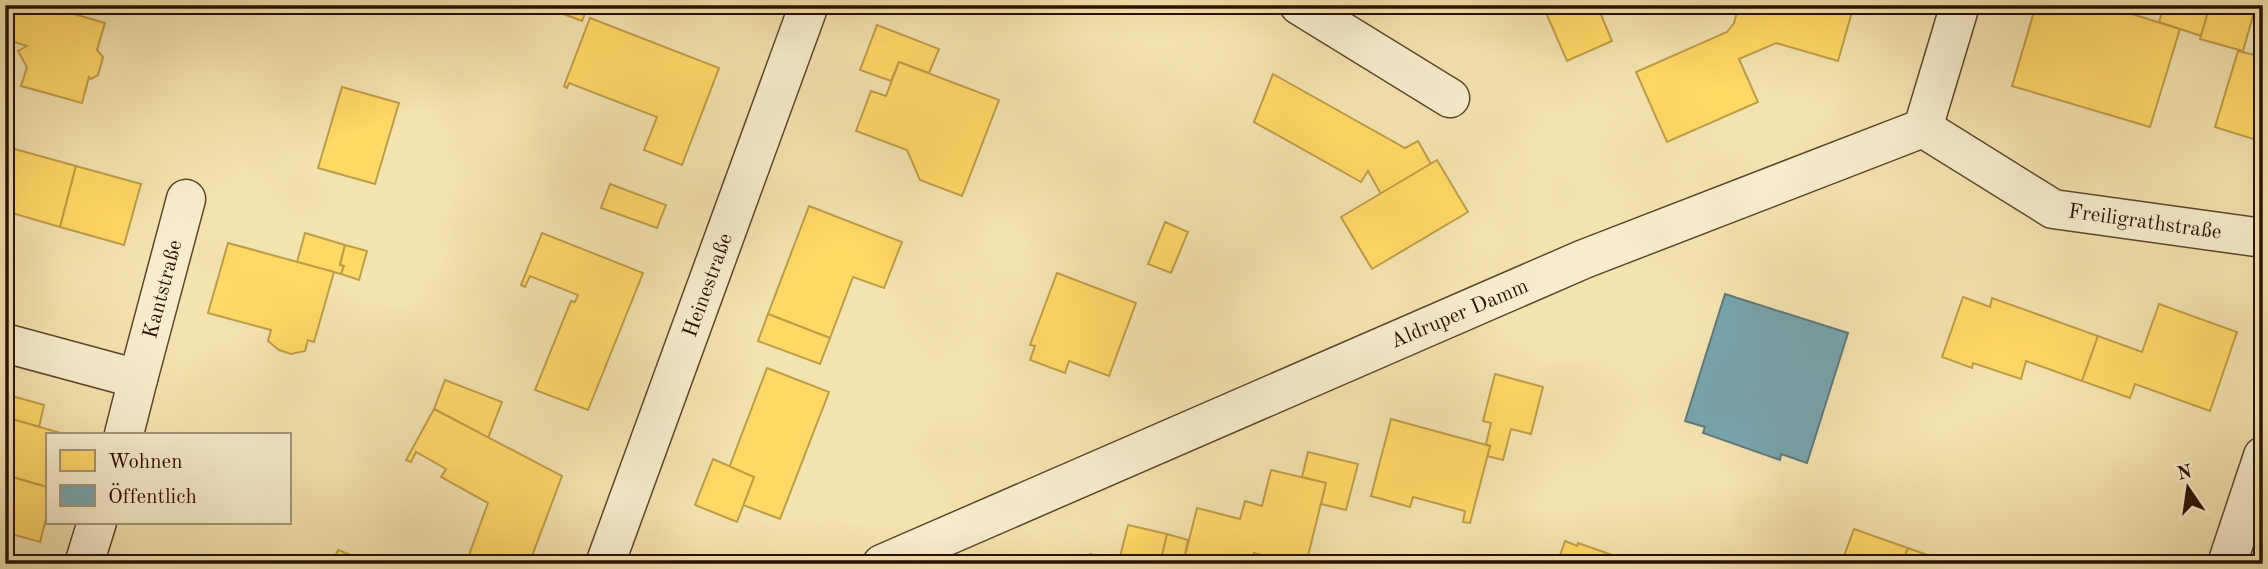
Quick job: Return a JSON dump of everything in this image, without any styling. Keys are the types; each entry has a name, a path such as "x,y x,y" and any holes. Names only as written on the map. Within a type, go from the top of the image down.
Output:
{"street":[{"name":"Heinestraße","path":"605,564 809,5"},
{"path":"1298,5 1450,98"},
{"path":"1923,128 1960,5"},
{"name":"Freiligrathstraße","path":"1923,128 2053,209 2263,237"},
{"name":"Aldruper Damm","path":"882,564 1584,259 1923,128"},
{"name":"Kantstraße","path":"124,433 186,199"},
{"path":"5,343 138,379"},
{"path":"2227,564 2263,456"},
{"path":"83,564 96,524"}],"building: Wohnen":[{"path":"5,5 43,5 105,23 97,50 103,57 98,75 91,79 89,77 82,103 21,86 27,67 18,51 27,46 5,39"},
{"path":"545,5 588,5 582,21"},
{"path":"1597,5 1612,41 1567,61 1543,6"},
{"path":"1739,5 1854,5 1838,61 1776,43 1739,59 1758,102 1667,142 1636,72 1727,32 1734,23"},
{"path":"2036,5 2103,5 2180,29 2150,127 2012,86"},
{"path":"2164,5 2210,5 2201,36 2159,22"},
{"path":"2210,5 2256,5 2243,51 2200,39"},
{"path":"590,18 719,68 682,165 644,150 657,117 569,83 567,88 564,86"},
{"path":"877,25 939,49 929,73 899,62 891,81 860,70"},
{"path":"2238,51 2263,57 2263,142 2215,127"},
{"path":"899,62 999,100 962,196 920,180 907,150 856,131 871,91 886,96"},
{"path":"1273,74 1405,148 1418,141 1431,164 1381,194 1368,171 1361,182 1254,122"},
{"path":"342,87 399,103 375,184 318,168"},
{"path":"11,148 76,166 60,227 5,211 5,169"},
{"path":"1437,160 1468,212 1372,269 1341,217"},
{"path":"76,166 141,184 124,245 60,227"},
{"path":"610,184 666,205 657,228 601,208"},
{"path":"809,206 902,242 884,288 853,277 830,338 768,314"},
{"path":"1165,222 1188,232 1171,273 1148,264"},
{"path":"305,233 345,245 340,265 344,266 341,274 297,262"},
{"path":"542,233 643,273 588,410 535,390 571,301 575,302 578,295 530,276 525,287 521,285"},
{"path":"228,243 334,272 314,342 308,340 305,351 291,354 279,350 268,341 271,330 208,313"},
{"path":"345,245 367,251 359,280 341,274 344,266 340,265"},
{"path":"1057,273 1136,303 1109,376 1069,361 1065,373 1030,360 1035,346 1030,345"},
{"path":"1963,297 1990,307 1992,298 2098,336 2082,381 2026,361 2021,379 1973,363 1972,368 1942,357"},
{"path":"2159,304 2237,332 2210,411 2135,384 2130,398 2082,381 2098,336 2142,352"},
{"path":"768,314 830,338 820,364 758,341"},
{"path":"767,368 829,392 780,519 743,505 754,477 729,468"},
{"path":"1495,374 1543,387 1531,434 1511,429 1503,460 1487,456 1490,446 1486,444 1491,423 1483,421"},
{"path":"445,380 502,402 488,438 434,409"},
{"path":"5,394 44,405 39,427 5,417"},
{"path":"434,409 562,476 529,564 493,564 469,555 488,503 441,477 446,469 416,452 411,462 406,460"},
{"path":"5,417 61,433 46,433 46,487 5,475"},
{"path":"1391,419 1490,446 1470,523 1463,522 1465,511 1413,497 1410,507 1371,496"},
{"path":"1308,452 1358,464 1346,510 1321,504 1326,483 1302,477"},
{"path":"713,459 754,477 737,522 695,505"},
{"path":"1271,470 1326,483 1306,564 1254,553 1251,564 1183,564 1197,508 1240,519 1245,501 1262,506"},
{"path":"5,475 46,487 46,519 40,542 5,532"},
{"path":"1128,525 1167,534 1160,564 1087,564 1090,554 1119,561"},
{"path":"1854,529 1908,548 1902,564 1841,564"},
{"path":"1167,534 1188,540 1183,564 1160,564"},
{"path":"1565,541 1577,546 1578,543 1638,564 1557,564"},
{"path":"1908,548 1952,564 1902,564"},
{"path":"338,550 374,564 332,564"}],"building: Öffentlich":[{"path":"1725,294 1848,333 1807,463 1781,454 1780,460 1703,433 1705,427 1685,421"}]}
